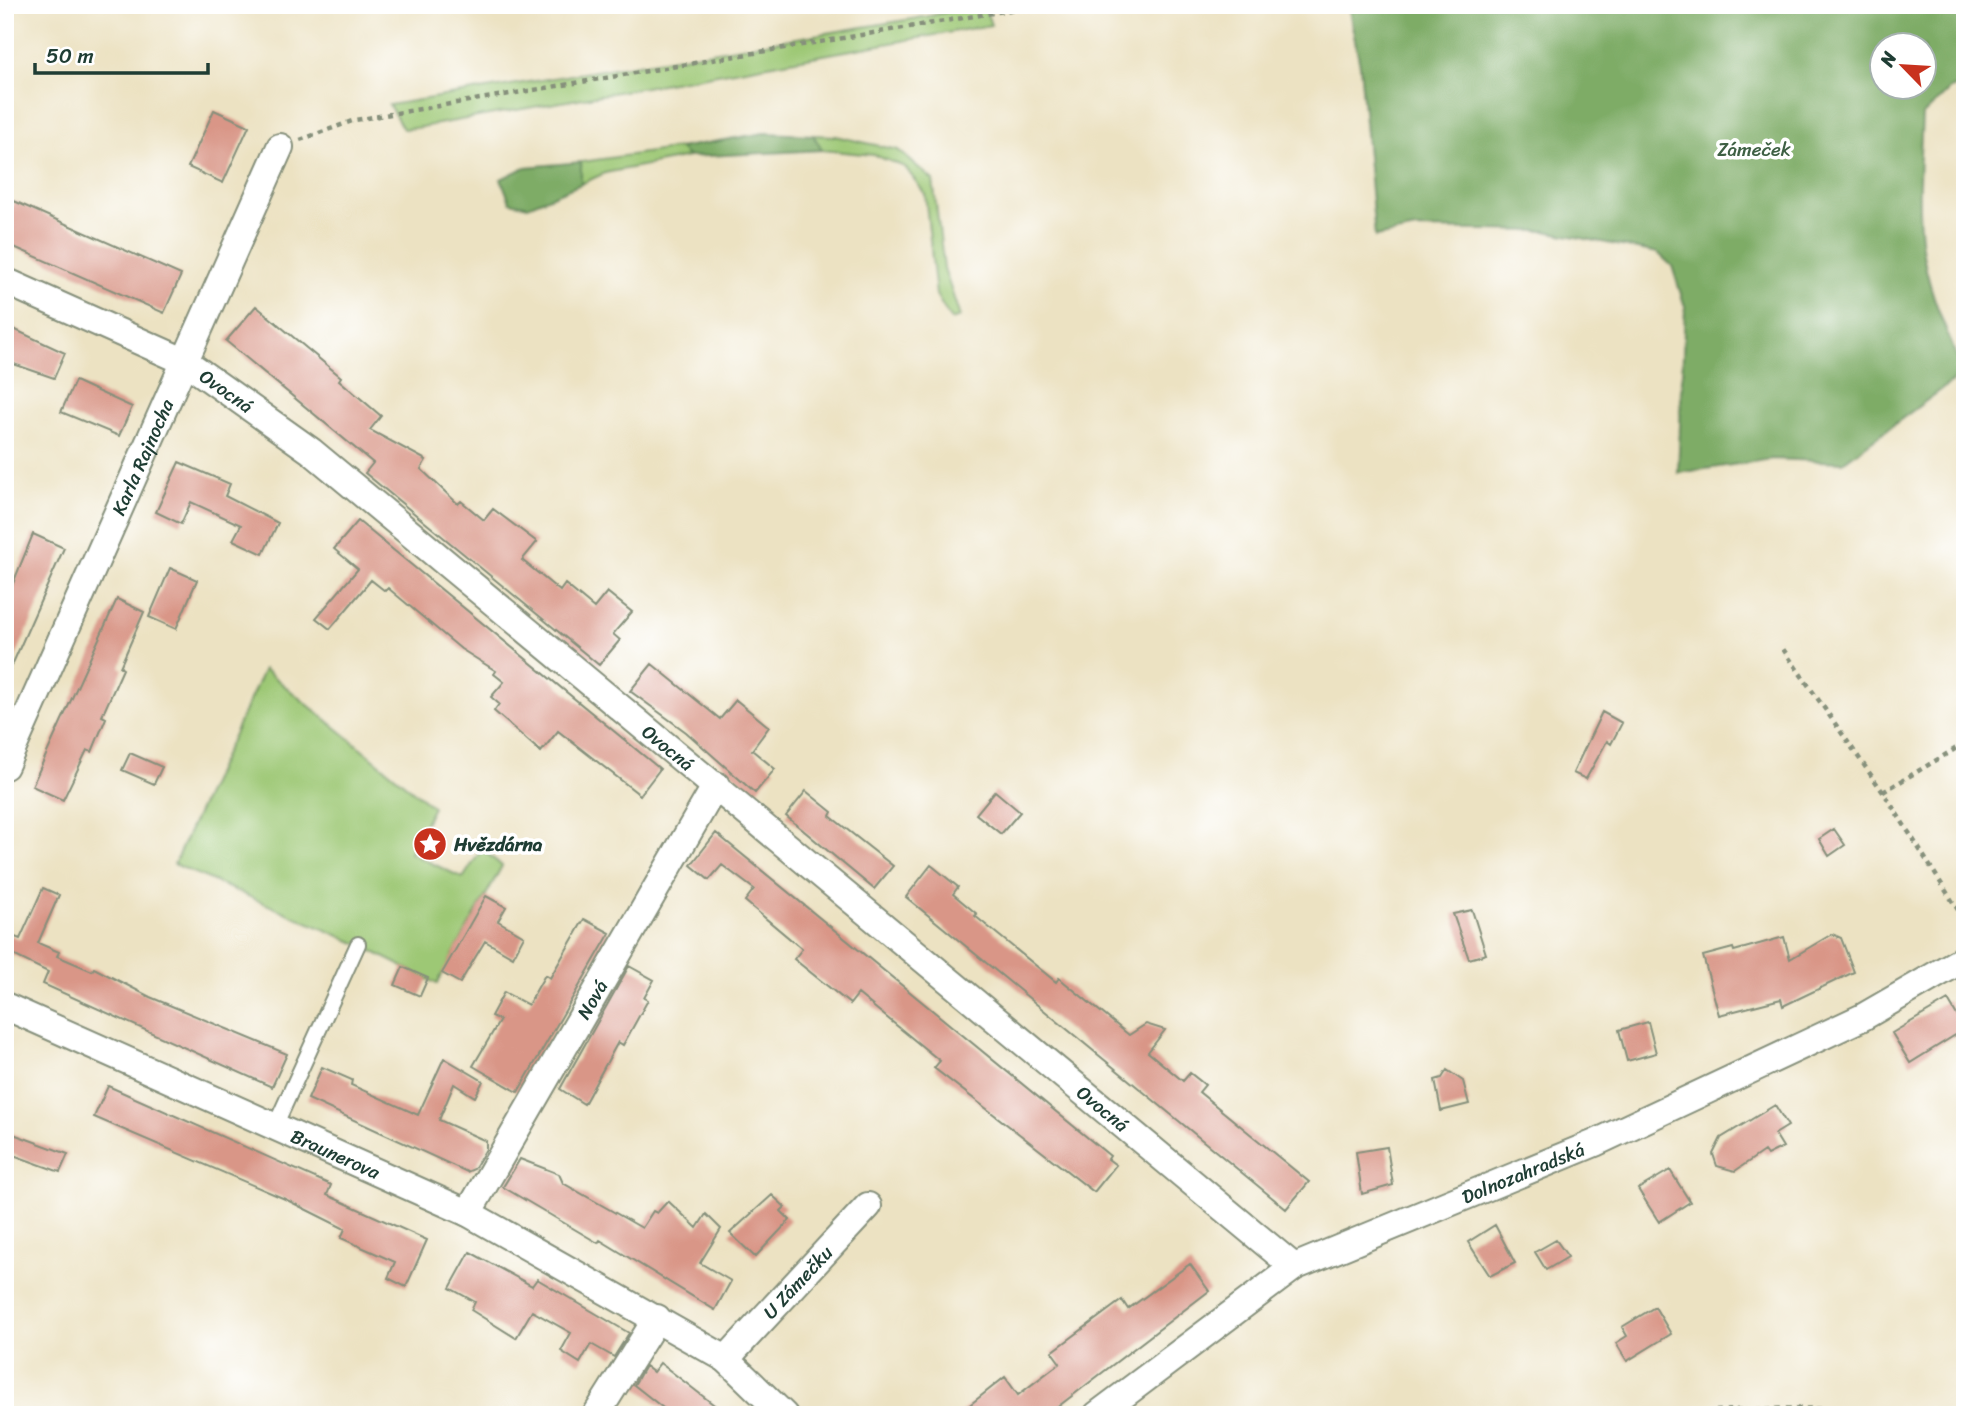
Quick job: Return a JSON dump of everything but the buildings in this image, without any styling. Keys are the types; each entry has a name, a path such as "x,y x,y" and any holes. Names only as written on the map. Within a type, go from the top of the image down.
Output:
{"street":[{"name":"Karla Rajnocha","path":"5,766 280,147"},
{"name":"Ovocná","path":"5,281 186,362 311,451 1294,1266"},
{"name":"Nová","path":"468,1213 716,785"},
{"name":"Dolnozahradská","path":"1097,1415 1294,1266 1595,1143 1863,1017 1965,958"},
{"name":"Braunerova","path":"5,1006 468,1213 726,1359 784,1415"},
{"name":"U Zámečku","path":"726,1359 868,1206"},
{"path":"596,1415 657,1318"}],"lane":[{"path":"275,1126 358,944"}],"path":[{"path":"280,147 355,120 1040,5"},
{"path":"1783,649 1883,792 1965,921"},
{"path":"1883,792 1965,743"},
{"path":"1656,1415 1740,1409 1867,1410 1903,1415"}],"green space":[{"path":"984,5 991,25 416,128 403,129 389,105 930,16"},
{"name":"Zámeček","path":"1348,5 1965,5 1965,84 1950,89 1938,101 1938,32 1868,32 1868,102 1937,102 1922,116 1920,231 1928,278 1961,367 1957,378 1843,462 1772,459 1678,473 1685,307 1672,266 1658,253 1545,231 1416,229 1375,237 1360,65"},
{"path":"764,133 813,135 822,150 688,157 679,148"},
{"path":"813,135 835,136 898,150 933,180 944,268 960,317 951,320 936,295 925,194 905,167 874,155 822,150"},
{"path":"679,148 688,157 605,173 581,184 581,162"},
{"path":"581,162 581,184 528,206 510,202 501,179 525,167"},
{"path":"264,669 433,807 410,853 463,878 482,849 502,866 437,984 358,944 174,864"}],"place":[{"name":"Hvězdárna","path":"430,844"}]}
